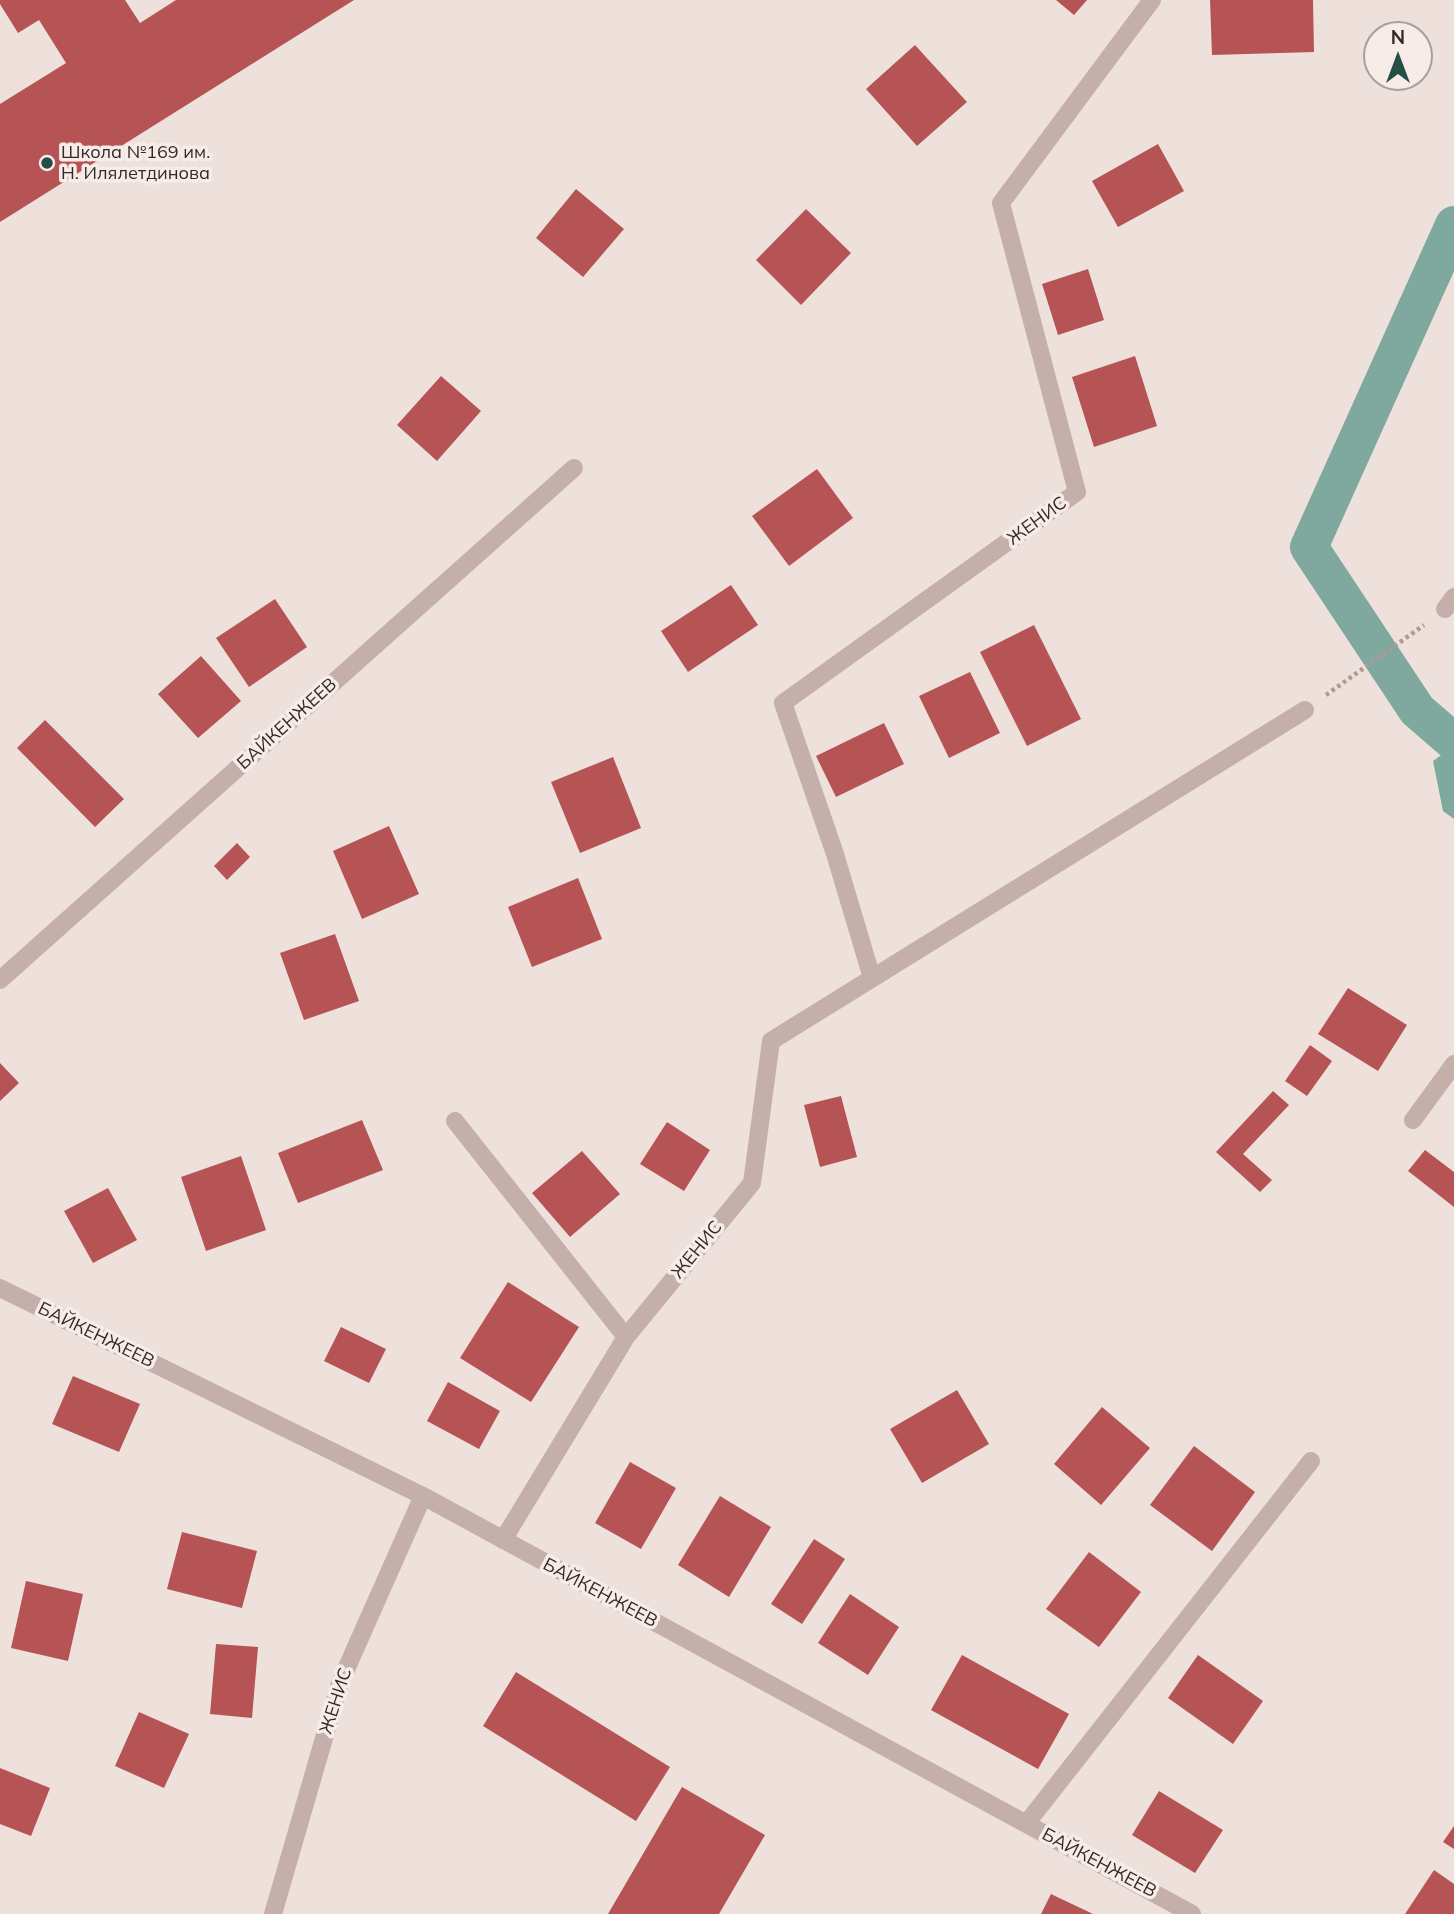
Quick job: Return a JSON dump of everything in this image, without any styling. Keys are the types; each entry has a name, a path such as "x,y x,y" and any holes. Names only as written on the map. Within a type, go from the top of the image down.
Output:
{"street":[{"name":"ЖЕНИС","path":"872,978 835,854 783,703 1077,492 1001,203 1152,0"},
{"name":"БАЙКЕНЖЕЕВ","path":"0,980 573,468"},
{"name":"ЖЕНИС","path":"503,1540 626,1337 752,1183 771,1041 1305,710"},
{"path":"1413,1120 1454,1064"},
{"path":"455,1121 626,1337"},
{"name":"БАЙКЕНЖЕЕВ","path":"0,1288 423,1496 1192,1914"},
{"path":"1026,1824 1311,1461"},
{"name":"ЖЕНИС","path":"272,1914 340,1683 423,1496"}],"path":[{"path":"1305,710 1449,603"}],"water":[{"path":"1454,746 1454,819 1443,811 1433,761"}],"building":[{"name":"Школа №169 им. Н. Илялетдинова","path":"0,0 125,0 140,23 176,0 354,0 0,222 0,104 66,63 39,20 18,33"},
{"path":"1056,0 1087,0 1074,15"},
{"path":"1210,0 1313,0 1314,52 1212,55"},
{"path":"915,45 967,102 917,146 866,89"},
{"path":"1158,144 1184,191 1118,227 1092,181"},
{"path":"576,189 624,229 583,277 536,238"},
{"path":"806,209 851,253 801,305 756,260"},
{"path":"1088,269 1104,320 1058,335 1042,284"},
{"path":"1135,356 1157,426 1094,447 1072,377"},
{"path":"441,376 481,411 437,461 397,425"},
{"path":"817,469 853,518 789,566 752,516"},
{"path":"731,585 758,625 688,672 661,631"},
{"path":"275,599 307,647 249,687 216,638"},
{"path":"1034,625 1081,719 1027,746 980,652"},
{"path":"201,656 241,701 198,738 158,694"},
{"path":"970,672 1000,733 949,758 919,696"},
{"path":"45,720 124,799 95,827 17,748"},
{"path":"884,723 904,764 836,797 816,756"},
{"path":"613,757 641,828 580,853 551,782"},
{"path":"389,826 419,894 362,919 333,851"},
{"path":"237,843 250,857 227,880 214,866"},
{"path":"578,878 602,939 532,967 508,907"},
{"path":"335,934 359,1001 304,1020 280,953"},
{"path":"1348,988 1407,1025 1378,1071 1318,1034"},
{"path":"1310,1045 1332,1061 1307,1096 1285,1081"},
{"path":"0,1063 19,1083 0,1101"},
{"path":"1273,1091 1289,1105 1243,1154 1272,1180 1260,1192 1216,1152"},
{"path":"841,1096 857,1157 820,1167 804,1105"},
{"path":"362,1120 383,1170 298,1203 278,1153"},
{"path":"667,1122 710,1150 684,1191 640,1164"},
{"path":"1425,1150 1454,1172 1454,1207 1408,1171"},
{"path":"582,1151 620,1194 570,1237 532,1193"},
{"path":"241,1156 266,1230 206,1251 181,1177"},
{"path":"108,1188 137,1240 93,1263 64,1211"},
{"path":"508,1282 579,1327 531,1402 460,1358"},
{"path":"341,1327 386,1349 369,1383 324,1361"},
{"path":"73,1376 140,1404 119,1452 52,1424"},
{"path":"448,1382 500,1411 479,1449 427,1421"},
{"path":"957,1390 989,1444 922,1483 890,1429"},
{"path":"1102,1407 1150,1448 1101,1505 1054,1464"},
{"path":"1194,1446 1255,1492 1212,1551 1150,1505"},
{"path":"630,1462 676,1488 641,1549 595,1523"},
{"path":"720,1496 771,1527 729,1597 678,1565"},
{"path":"182,1532 257,1551 242,1608 167,1589"},
{"path":"814,1539 845,1559 802,1624 771,1604"},
{"path":"1089,1552 1141,1592 1099,1647 1046,1609"},
{"path":"26,1581 83,1594 68,1661 11,1648"},
{"path":"850,1594 899,1627 868,1675 818,1643"},
{"path":"216,1644 258,1647 252,1718 210,1714"},
{"path":"962,1655 1069,1714 1038,1769 931,1710"},
{"path":"1198,1655 1263,1701 1233,1744 1168,1698"},
{"path":"516,1672 670,1767 636,1821 483,1726"},
{"path":"139,1712 189,1734 164,1788 115,1766"},
{"path":"0,1768 50,1788 31,1836 0,1824"},
{"path":"682,1787 765,1835 719,1914 608,1914"},
{"path":"1159,1791 1223,1830 1195,1873 1132,1835"},
{"path":"1454,1826 1454,1849 1443,1842"},
{"path":"1434,1870 1454,1884 1454,1914 1405,1914"},
{"path":"1051,1894 1093,1914 1041,1914"}],"waterway":[{"path":"1454,225 1309,547 1417,710 1454,742"}],"place":[{"name":"Школа №169 им. Н. Илялетдинова","path":"47,163"}]}
